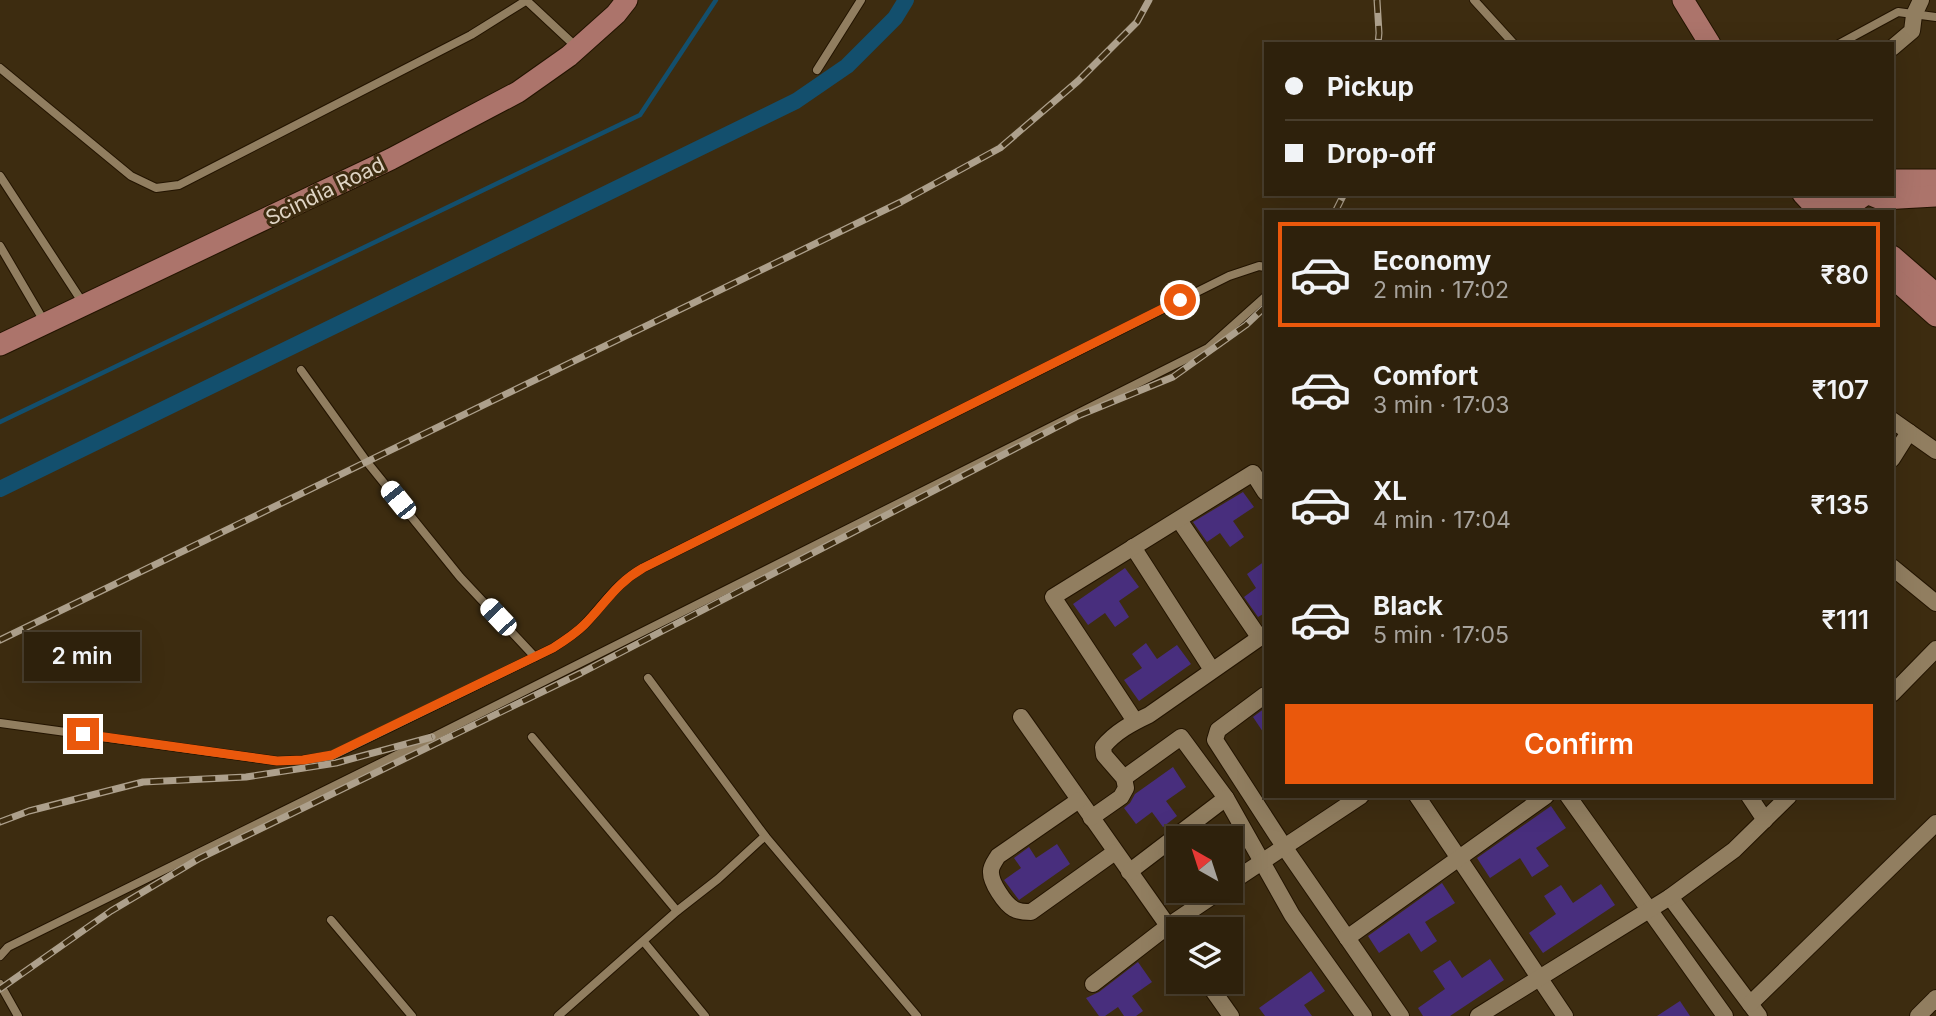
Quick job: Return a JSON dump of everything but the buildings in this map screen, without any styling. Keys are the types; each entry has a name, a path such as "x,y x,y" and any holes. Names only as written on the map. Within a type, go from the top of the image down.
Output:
{"main road":[{"path":"0,335 255,210 337,174 518,80 579,34 614,0"},
{"name":"Scindia Road","path":"0,345 391,159 518,92 569,56 627,0"},
{"path":"1670,0 1696,42"},
{"path":"1683,0 1709,42"},
{"path":"1894,180 1936,180"},
{"path":"1805,196 1818,210"},
{"path":"1828,196 1841,210"},
{"path":"1844,210 1865,196"},
{"path":"1873,196 1881,199 1936,196"},
{"path":"1894,258 1936,295"},
{"path":"1894,279 1936,316"}],"street":[{"path":"1894,46 1912,31 1917,8"},
{"path":"1894,421 1936,451"},
{"path":"1894,456 1909,432"},
{"path":"1135,721 1053,597 1259,468 1264,488"},
{"path":"1091,818 1121,797 1126,788 1124,778 1104,755 1103,747 1108,740 1135,721 1149,715 1262,636 1179,520"},
{"path":"1133,547 1212,670"},
{"path":"1894,569 1936,603"},
{"path":"1894,692 1936,649"},
{"path":"1264,696 1218,730 1215,740 1285,848 1401,1016"},
{"path":"1021,717 1166,923"},
{"path":"1124,778 1181,737 1226,798 1293,915 1364,1016"},
{"path":"1129,872 1226,798"},
{"path":"1243,874 1358,798"},
{"path":"1419,798 1566,1016"},
{"path":"1347,938 1543,798"},
{"path":"1569,798 1725,1016"},
{"path":"1750,798 1765,820"},
{"path":"1478,1016 1670,897 1722,859 1787,798"},
{"path":"1079,800 998,856 991,868 991,875 999,892 1017,911 1031,912 1115,852"},
{"path":"1670,897 1755,1010 1936,822"},
{"path":"1191,917 1207,903"},
{"path":"1093,984 1166,937"},
{"path":"1215,994 1231,1016"},
{"path":"1917,1016 1936,998"}],"lane":[{"path":"0,68 131,176 156,188 179,185 471,35 526,0 570,41"},
{"path":"817,70 862,0"},
{"path":"1474,0 1512,42"},
{"path":"1843,42 1898,12 1917,8 1936,17"},
{"path":"0,176 79,298"},
{"path":"0,246 41,316"},
{"path":"0,723 277,761 332,755 535,657 572,636 626,578 643,568 1229,276 1259,265 1264,267"},
{"path":"0,956 8,947 1208,348 1264,298"},
{"path":"301,370 367,461 460,577 535,657"},
{"path":"649,678 765,836 917,1016"},
{"path":"532,737 677,911"},
{"path":"558,1016 677,911 748,854 765,836"},
{"path":"331,920 412,1016"},
{"path":"643,942 705,1016"},
{"path":"0,984 18,1016"}],"waterway":[{"path":"0,422 640,115 716,0"},
{"path":"0,489 796,101 847,66 895,18 906,0"}],"railway":[{"path":"0,640 901,202 1000,148 1078,81 1137,22 1149,0"},
{"path":"1377,0 1378,42"},
{"path":"1336,210 1343,196"},
{"path":"0,989 111,911 200,858 581,673 1080,415 1173,377 1246,325 1264,308"},
{"path":"0,822 29,811 143,782 246,777 336,763 432,737"}],"route":[{"path":"83,734 277,761 332,755 553,648 584,625 626,578 643,568 1180,300"}]}
